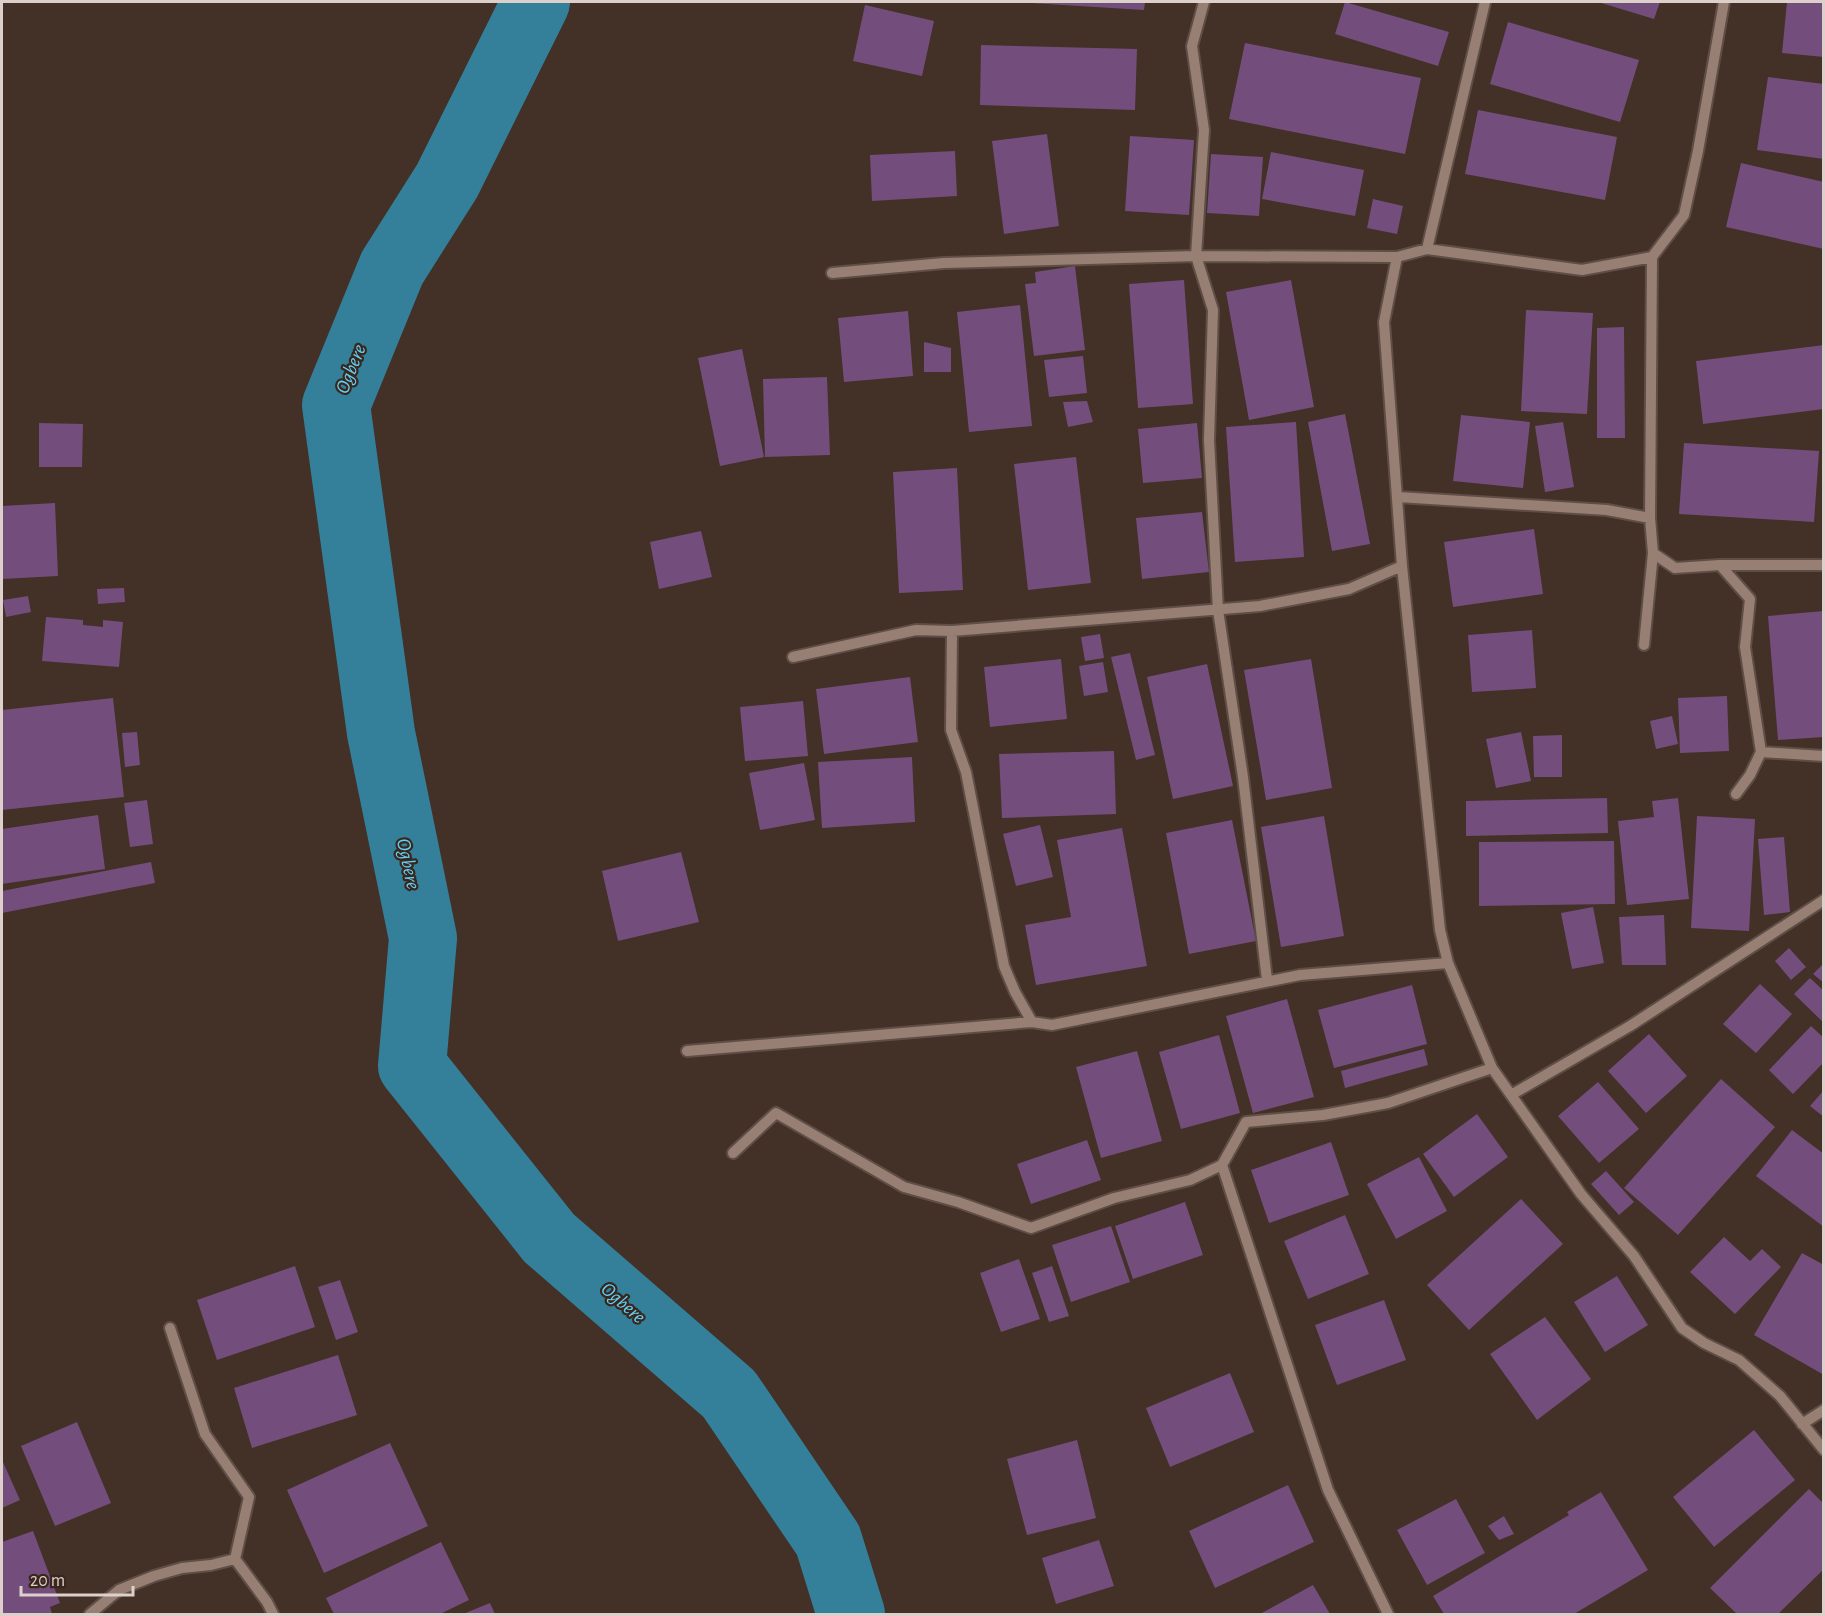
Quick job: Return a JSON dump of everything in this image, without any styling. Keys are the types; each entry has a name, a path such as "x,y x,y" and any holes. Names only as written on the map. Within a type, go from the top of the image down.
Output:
{"street":[{"path":"1204,2 1192,46 1204,130 1196,256 1213,310 1209,440 1218,610 1243,777 1267,980"},
{"path":"1427,249 1485,2"},
{"path":"1644,645 1653,553 1650,518 1652,257 1684,215 1698,151 1724,2"},
{"path":"832,273 944,263 1196,256 1397,257 1427,249 1582,270 1652,257"},
{"path":"1397,257 1384,322 1402,566 1440,930 1449,963 1492,1068 1581,1194 1634,1256 1682,1328 1704,1343 1739,1360 1780,1396 1824,1450"},
{"path":"1398,497 1607,510 1650,518"},
{"path":"1653,553 1675,568 1720,565 1824,565"},
{"path":"1720,565 1750,599 1745,647 1761,752 1750,775 1736,794"},
{"path":"792,657 916,630 952,631 1260,606 1349,589 1402,566"},
{"path":"952,631 951,730 966,772 1004,966 1032,1022"},
{"path":"1761,752 1824,756"},
{"path":"1511,1095 1630,1026 1824,900"},
{"path":"687,1051 1032,1022 1052,1025 1267,980 1300,975 1449,963"},
{"path":"733,1153 776,1113 904,1187 958,1202 1031,1228 1114,1198 1190,1180 1222,1165 1246,1122 1323,1115 1388,1103 1492,1068"},
{"path":"1222,1165 1328,1490 1388,1614"},
{"path":"170,1328 206,1434 249,1497 235,1559 267,1602 273,1614"},
{"path":"1802,1424 1824,1410"},
{"path":"90,1614 119,1590 154,1576 182,1568 211,1565 235,1559"}],"building":[{"path":"1031,2 1145,2 1144,10"},
{"path":"1345,2 1449,32 1438,66 1335,34"},
{"path":"1598,2 1660,2 1654,19"},
{"path":"1787,2 1824,2 1824,57 1782,53"},
{"path":"865,5 934,21 922,76 853,61"},
{"path":"1508,22 1639,60 1620,122 1490,84"},
{"path":"1245,43 1421,78 1405,154 1229,119"},
{"path":"981,45 1137,49 1135,110 980,105"},
{"path":"1768,77 1824,84 1824,159 1757,150"},
{"path":"1478,110 1617,137 1605,200 1465,174"},
{"path":"1047,134 1059,226 1004,234 992,141"},
{"path":"1130,136 1194,140 1189,215 1125,211"},
{"path":"955,151 957,196 872,201 870,155"},
{"path":"1271,152 1364,170 1355,216 1262,199"},
{"path":"1211,154 1263,157 1259,216 1207,213"},
{"path":"1741,163 1824,182 1824,249 1726,227"},
{"path":"1373,199 1403,206 1397,234 1367,228"},
{"path":"1075,266 1085,350 1034,356 1025,284 1036,283 1035,272"},
{"path":"1184,280 1193,404 1138,408 1129,284"},
{"path":"1291,280 1314,407 1249,420 1226,292"},
{"path":"1020,305 1032,426 969,432 957,312"},
{"path":"1526,310 1593,313 1587,414 1521,411"},
{"path":"908,311 913,376 844,382 838,318"},
{"path":"1624,327 1625,438 1597,438 1597,328"},
{"path":"924,342 951,348 951,372 924,372"},
{"path":"1824,345 1824,409 1703,424 1696,361"},
{"path":"742,349 764,457 720,466 698,358"},
{"path":"1083,356 1087,393 1049,397 1044,360"},
{"path":"827,377 830,455 765,457 763,379"},
{"path":"1087,401 1093,422 1068,427 1063,402"},
{"path":"1345,414 1370,544 1332,551 1308,422"},
{"path":"1461,415 1530,422 1523,488 1453,481"},
{"path":"1296,422 1304,557 1235,562 1226,427"},
{"path":"1563,422 1574,487 1545,492 1535,426"},
{"path":"39,423 83,424 82,467 39,467"},
{"path":"1197,423 1202,478 1143,483 1138,429"},
{"path":"1684,443 1819,451 1814,522 1679,514"},
{"path":"1076,457 1091,583 1028,590 1014,464"},
{"path":"957,468 963,590 899,593 893,472"},
{"path":"55,503 58,576 2,579 2,506"},
{"path":"1202,512 1209,572 1142,579 1136,518"},
{"path":"1534,529 1543,594 1453,607 1444,542"},
{"path":"701,531 712,577 659,589 650,542"},
{"path":"124,588 125,602 98,604 97,589"},
{"path":"28,596 31,612 6,617 3,600"},
{"path":"1824,611 1824,737 1778,740 1768,616"},
{"path":"46,617 83,620 83,625 103,627 103,620 123,622 119,667 42,661"},
{"path":"1532,630 1536,688 1472,692 1468,635"},
{"path":"1100,634 1104,658 1085,661 1081,637"},
{"path":"1130,653 1155,755 1136,760 1111,657"},
{"path":"1061,659 1067,719 990,727 984,667"},
{"path":"1311,659 1332,788 1266,800 1244,670"},
{"path":"1103,662 1108,692 1084,696 1079,666"},
{"path":"1207,664 1233,786 1173,799 1147,677"},
{"path":"910,677 918,742 824,754 816,689"},
{"path":"1727,696 1729,751 1680,753 1678,698"},
{"path":"113,698 124,797 2,810 2,710"},
{"path":"803,701 808,756 745,761 740,707"},
{"path":"1672,716 1678,744 1656,749 1650,721"},
{"path":"137,732 140,765 125,767 122,733"},
{"path":"1521,732 1531,781 1496,788 1486,739"},
{"path":"1562,735 1562,777 1534,777 1533,736"},
{"path":"1114,751 1116,814 1002,818 999,754"},
{"path":"912,757 915,822 822,828 818,762"},
{"path":"804,763 815,820 760,830 749,773"},
{"path":"1607,798 1608,833 1466,836 1466,801"},
{"path":"1678,798 1689,899 1627,905 1618,821 1654,817 1652,801"},
{"path":"147,800 153,844 130,847 124,803"},
{"path":"98,815 105,869 2,884 2,829"},
{"path":"1324,816 1344,936 1281,947 1261,827"},
{"path":"1697,816 1755,819 1749,931 1691,928"},
{"path":"1232,820 1256,941 1189,954 1166,833"},
{"path":"1040,825 1053,877 1016,886 1003,834"},
{"path":"1122,828 1147,966 1036,985 1025,925 1071,917 1057,840"},
{"path":"1784,837 1790,912 1764,915 1758,839"},
{"path":"1614,841 1615,904 1479,906 1479,842"},
{"path":"681,852 699,922 618,941 602,871"},
{"path":"151,862 155,883 2,913 2,891"},
{"path":"1593,907 1604,963 1572,969 1561,913"},
{"path":"1664,915 1666,965 1622,965 1619,917"},
{"path":"1789,948 1806,967 1791,980 1775,961"},
{"path":"1824,963 1824,983 1813,974"},
{"path":"1810,978 1824,991 1824,1023 1794,994"},
{"path":"1760,984 1792,1014 1756,1053 1723,1024"},
{"path":"1412,985 1427,1044 1334,1068 1318,1010"},
{"path":"1287,999 1314,1097 1253,1113 1226,1016"},
{"path":"1811,1026 1824,1038 1824,1062 1793,1094 1769,1070"},
{"path":"1649,1034 1687,1076 1646,1113 1608,1071"},
{"path":"1219,1035 1240,1113 1181,1129 1159,1052"},
{"path":"1424,1049 1428,1065 1345,1088 1341,1071"},
{"path":"1137,1051 1162,1141 1101,1158 1076,1067"},
{"path":"1721,1079 1775,1127 1678,1235 1624,1188"},
{"path":"1598,1082 1639,1129 1599,1163 1558,1116"},
{"path":"1824,1090 1824,1117 1810,1106"},
{"path":"1477,1114 1508,1157 1454,1197 1423,1154"},
{"path":"1792,1130 1824,1154 1824,1227 1756,1176"},
{"path":"1087,1140 1101,1180 1031,1204 1017,1164"},
{"path":"1331,1142 1349,1195 1269,1223 1251,1170"},
{"path":"1419,1157 1447,1211 1396,1239 1367,1184"},
{"path":"1606,1171 1634,1202 1619,1215 1591,1184"},
{"path":"1521,1199 1563,1244 1469,1330 1427,1285"},
{"path":"1185,1202 1203,1255 1133,1279 1115,1226"},
{"path":"1345,1215 1369,1274 1308,1299 1284,1241"},
{"path":"1111,1226 1130,1282 1071,1302 1052,1245"},
{"path":"1724,1237 1750,1261 1762,1249 1781,1267 1735,1314 1690,1272"},
{"path":"1802,1253 1824,1265 1824,1375 1754,1335"},
{"path":"1019,1259 1040,1319 1001,1332 980,1273"},
{"path":"295,1266 315,1327 217,1360 197,1300"},
{"path":"1052,1266 1069,1316 1049,1322 1032,1273"},
{"path":"1617,1276 1648,1325 1605,1352 1574,1302"},
{"path":"340,1280 358,1332 336,1340 318,1287"},
{"path":"1384,1300 1406,1360 1337,1385 1315,1325"},
{"path":"1545,1317 1591,1379 1537,1420 1490,1354"},
{"path":"338,1355 357,1415 252,1448 234,1388"},
{"path":"1230,1373 1254,1432 1170,1467 1146,1408"},
{"path":"77,1422 111,1503 55,1526 21,1446"},
{"path":"1754,1430 1795,1480 1714,1547 1673,1497"},
{"path":"1077,1440 1096,1518 1027,1535 1007,1459"},
{"path":"390,1443 428,1526 324,1573 287,1490"},
{"path":"2,1460 20,1500 2,1508"},
{"path":"1288,1485 1314,1542 1215,1588 1189,1531"},
{"path":"1809,1489 1824,1504 1824,1569 1778,1614 1737,1614 1710,1588"},
{"path":"1601,1492 1648,1570 1574,1614 1444,1614 1433,1596 1569,1515 1567,1512"},
{"path":"1456,1499 1485,1553 1427,1585 1397,1530"},
{"path":"1504,1516 1514,1534 1499,1540 1488,1526"},
{"path":"33,1531 60,1603 50,1607 52,1614 2,1614 2,1542"},
{"path":"1099,1540 1114,1586 1056,1604 1042,1558"},
{"path":"441,1542 469,1600 440,1614 334,1614 326,1598"},
{"path":"1313,1585 1330,1614 1260,1614"},
{"path":"490,1603 495,1614 463,1614"}],"waterway":[{"name":"Ogbere","path":"536,2 447,181 392,268 336,405 381,733 423,938 412,1066 549,1238 729,1394 828,1540 851,1614"}]}
